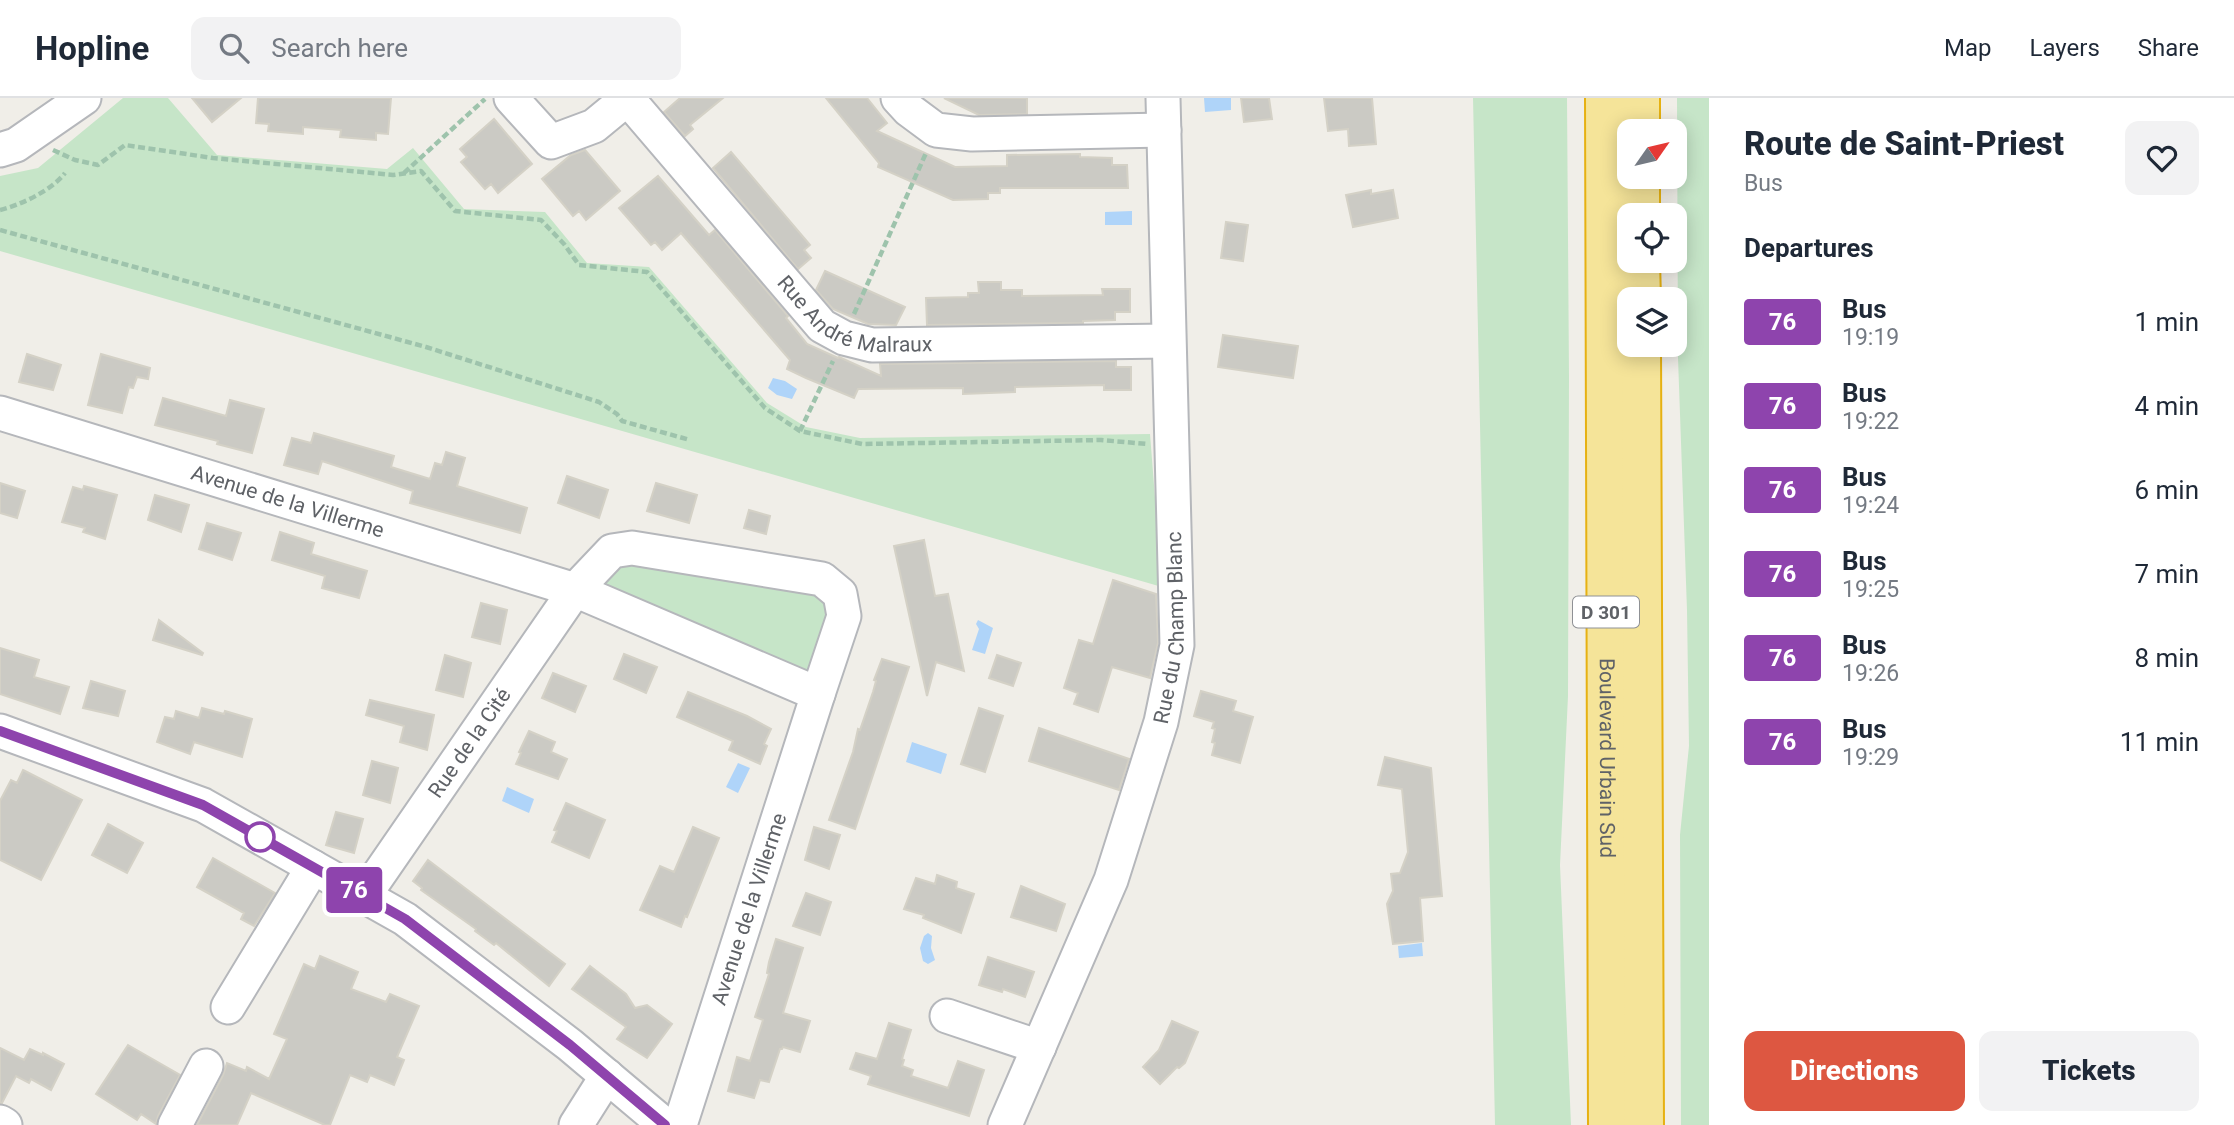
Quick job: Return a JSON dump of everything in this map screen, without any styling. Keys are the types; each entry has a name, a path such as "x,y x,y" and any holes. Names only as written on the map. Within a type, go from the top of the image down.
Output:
{"highway":[{"name":"Boulevard Urbain Sud","path":"1605,98 1608,1125"},
{"path":"1640,98 1640,119"},
{"name":"Boulevard Urbain Sud","path":"1641,357 1644,1125"}],"street":[{"path":"0,150 16,145 84,98"},
{"name":"Rue André Malraux","path":"510,98 551,142 594,126 627,98 822,326 844,338 872,345 1168,341"},
{"path":"898,98 936,130 972,134 1163,114"},
{"name":"Rue du Champ Blanc","path":"1005,1125 1111,880 1161,722 1177,645 1163,114"},
{"name":"Avenue de la Villerme","path":"0,412 575,590 818,694"},
{"name":"Avenue de la Villerme","path":"575,590 612,551 632,548 822,579 840,594 844,616 680,1125"},
{"name":"Rue de la Cité","path":"364,896 575,590"},
{"path":"0,731 203,805 405,919 570,1045 665,1125"},
{"path":"228,1007 313,867"},
{"path":"947,1016 1039,1047"},
{"path":"176,1125 206,1066"},
{"path":"576,1125 607,1076"},
{"path":"0,1122 5,1125"}],"path":[{"path":"404,173 486,98"},
{"path":"800,431 936,130"},
{"path":"33,134 50,149 98,165 125,145 213,158 393,175 421,171 455,211 541,220 579,265 647,272 765,408 800,431 862,444 1101,440 1172,446"},
{"path":"0,210 21,205 57,184 65,173"},
{"path":"0,230 426,347 598,402 617,414 622,421 690,440"}],"green space":[{"path":"123,98 168,98 217,155 387,169 413,148 464,209 545,212 587,263 649,267 767,403 806,427 860,438 1150,434 1162,587 0,251 0,176 38,168"},
{"path":"1473,98 1567,98 1568,696 1560,865 1571,1125 1495,1125"},
{"path":"1677,98 1709,98 1709,1125 1681,1125 1680,835 1689,746 1678,358 1687,357 1687,287 1678,287 1678,273 1687,273 1687,203 1677,203 1677,189 1687,189 1687,119 1677,119"},
{"path":"613,560 821,589 831,600 815,667 803,673 602,588 606,567"}],"water":[{"path":"1204,98 1231,98 1231,110 1205,112"},
{"path":"1132,211 1132,225 1105,225 1105,212"},
{"path":"773,378 785,381 797,389 792,399 777,395 768,388"},
{"path":"978,620 993,628 985,654 972,650 979,629 976,624"},
{"path":"912,742 947,754 941,774 906,762"},
{"path":"738,763 750,768 738,793 726,787"},
{"path":"507,787 534,799 529,813 502,801"},
{"path":"928,933 932,936 931,948 935,960 928,964 923,961 920,948 924,936"},
{"path":"1422,943 1423,956 1399,958 1398,946"}],"building":[{"path":"192,98 241,98 212,122"},
{"path":"258,98 391,98 388,134 376,133 376,140 340,137 341,130 303,127 303,134 268,131 269,124 256,123"},
{"path":"680,98 723,98 690,125 693,129 685,136 664,112"},
{"path":"826,98 867,98 887,123 877,131 955,167 1007,166 1007,155 1080,154 1080,157 1112,158 1112,165 1127,165 1128,188 1000,188 1000,193 988,193 988,199 953,200 878,167 879,163"},
{"path":"944,98 1027,98 1027,114 979,115"},
{"path":"1241,98 1269,98 1272,119 1244,122"},
{"path":"1324,98 1372,98 1376,144 1349,146 1348,129 1328,131"},
{"path":"494,119 532,164 498,193 491,184 485,189 461,162 467,157 460,149"},
{"path":"585,150 620,191 586,220 579,211 573,216 542,179 571,155"},
{"path":"731,152 810,245 804,250 811,258 798,269 713,168"},
{"path":"658,176 709,235 715,230 788,316 786,318 807,344 881,376 880,364 1116,361 1116,367 1131,367 1131,390 1104,390 1104,385 1015,387 1015,392 963,394 963,388 858,389 854,398 806,378 787,369 790,360 681,233 662,250 655,242 651,245 619,208"},
{"path":"1371,190 1371,194 1393,190 1398,218 1353,227 1346,195"},
{"path":"1226,222 1248,225 1243,261 1221,258"},
{"path":"825,271 905,307 896,325 868,324 833,309 816,290"},
{"path":"978,282 1001,282 1001,290 1022,290 1022,296 1103,295 1102,289 1130,289 1130,312 1115,312 1115,320 1083,323 927,325 926,298 968,297 968,293 979,293"},
{"path":"1223,335 1298,346 1293,378 1218,367"},
{"path":"27,354 61,365 53,390 19,382"},
{"path":"101,354 150,368 148,379 137,377 133,388 129,387 122,413 88,405"},
{"path":"163,398 226,416 230,400 264,409 252,453 155,425"},
{"path":"314,433 394,456 391,467 430,479 435,463 442,465 446,452 465,458 457,486 527,508 520,533 410,503 413,491 322,461 318,474 284,465 292,438 311,443"},
{"path":"567,476 608,490 599,518 558,503"},
{"path":"0,483 25,491 17,518 0,513"},
{"path":"656,483 697,495 689,523 647,511"},
{"path":"84,486 117,495 105,539 83,532 85,528 62,522 73,487 83,490"},
{"path":"155,495 189,505 181,532 148,520"},
{"path":"749,510 770,516 766,534 744,528"},
{"path":"207,523 241,533 232,560 199,549"},
{"path":"280,532 314,543 311,554 367,571 359,598 322,588 325,576 272,560"},
{"path":"924,540 935,596 948,594 964,671 936,662 927,696 894,546"},
{"path":"1113,580 1156,594 1158,643 1150,678 1112,667 1098,712 1074,704 1078,693 1064,688 1079,640 1093,644"},
{"path":"481,603 507,610 500,644 472,637"},
{"path":"159,620 203,653 202,655 153,640"},
{"path":"0,648 39,660 34,677 69,687 60,714 0,694"},
{"path":"624,654 657,667 646,693 614,679"},
{"path":"445,655 471,663 463,697 436,690"},
{"path":"997,655 1021,663 1013,686 989,678"},
{"path":"882,659 909,667 855,829 829,820"},
{"path":"553,673 586,686 575,712 542,698"},
{"path":"91,681 125,691 118,716 83,708"},
{"path":"1201,691 1236,701 1233,711 1253,717 1240,763 1212,755 1215,743 1212,742 1214,722 1194,716"},
{"path":"688,692 747,716 771,729 764,744 767,746 760,764 729,750 733,741 677,717"},
{"path":"370,700 434,715 427,750 400,742 404,726 366,715"},
{"path":"202,708 252,719 242,757 194,742 190,754 157,742 165,717 174,719 176,711 199,718"},
{"path":"979,708 1003,716 985,772 961,764"},
{"path":"1039,728 1129,759 1119,790 1029,761"},
{"path":"529,731 555,742 551,752 567,759 558,779 516,764"},
{"path":"1385,757 1431,768 1442,896 1420,898 1423,941 1393,944 1387,904 1393,891 1391,874 1400,873 1408,852 1402,789 1378,785"},
{"path":"372,761 398,768 390,803 363,795"},
{"path":"23,770 82,800 41,880 0,860 0,801 11,780 17,783"},
{"path":"566,803 605,820 589,858 552,842 557,831 554,830"},
{"path":"336,812 363,819 354,853 326,845"},
{"path":"108,824 143,843 127,873 92,855"},
{"path":"693,827 719,838 681,927 640,910 660,866 674,872"},
{"path":"814,827 840,835 829,869 805,860"},
{"path":"213,858 275,893 254,926 241,919 244,913 197,887"},
{"path":"428,860 565,964 549,986 496,943 494,945 421,890 413,881"},
{"path":"937,875 957,882 956,888 974,894 961,933 923,918 924,915 904,909 916,878 935,884"},
{"path":"1021,886 1065,904 1056,931 1011,917"},
{"path":"806,893 831,902 820,935 793,926"},
{"path":"776,939 803,948 783,1013 810,1021 800,1052 783,1047 780,1049 769,1082 760,1080 754,1098 728,1091 737,1057 750,1061 763,1020 755,1017 769,974 769,962"},
{"path":"320,956 358,972 351,989 386,1002 390,994 419,1006 397,1057 404,1060 394,1085 370,1075 367,1082 350,1075 330,1125 251,1093 237,1125 197,1125 227,1063 246,1071 247,1067 269,1079 287,1039 274,1034 304,964 315,969"},
{"path":"988,957 1034,972 1025,997 1003,989 1002,992 979,985"},
{"path":"590,966 626,994 635,1008 647,1005 672,1024 647,1058 617,1039 626,1027 572,989"},
{"path":"1172,1021 1198,1032 1185,1063 1160,1084 1143,1067 1159,1050"},
{"path":"889,1023 911,1030 902,1066 913,1070 911,1076 948,1088 958,1061 984,1070 969,1116 868,1084 871,1076 850,1069 856,1053 877,1059"},
{"path":"128,1045 180,1075 156,1124 141,1114 137,1120 96,1094"},
{"path":"0,1048 24,1060 30,1049 64,1064 51,1090 31,1079 29,1083 16,1076 0,1103"}],"bus line":[{"name":"76","path":"0,731 203,805 405,919 570,1045 665,1125"}]}
